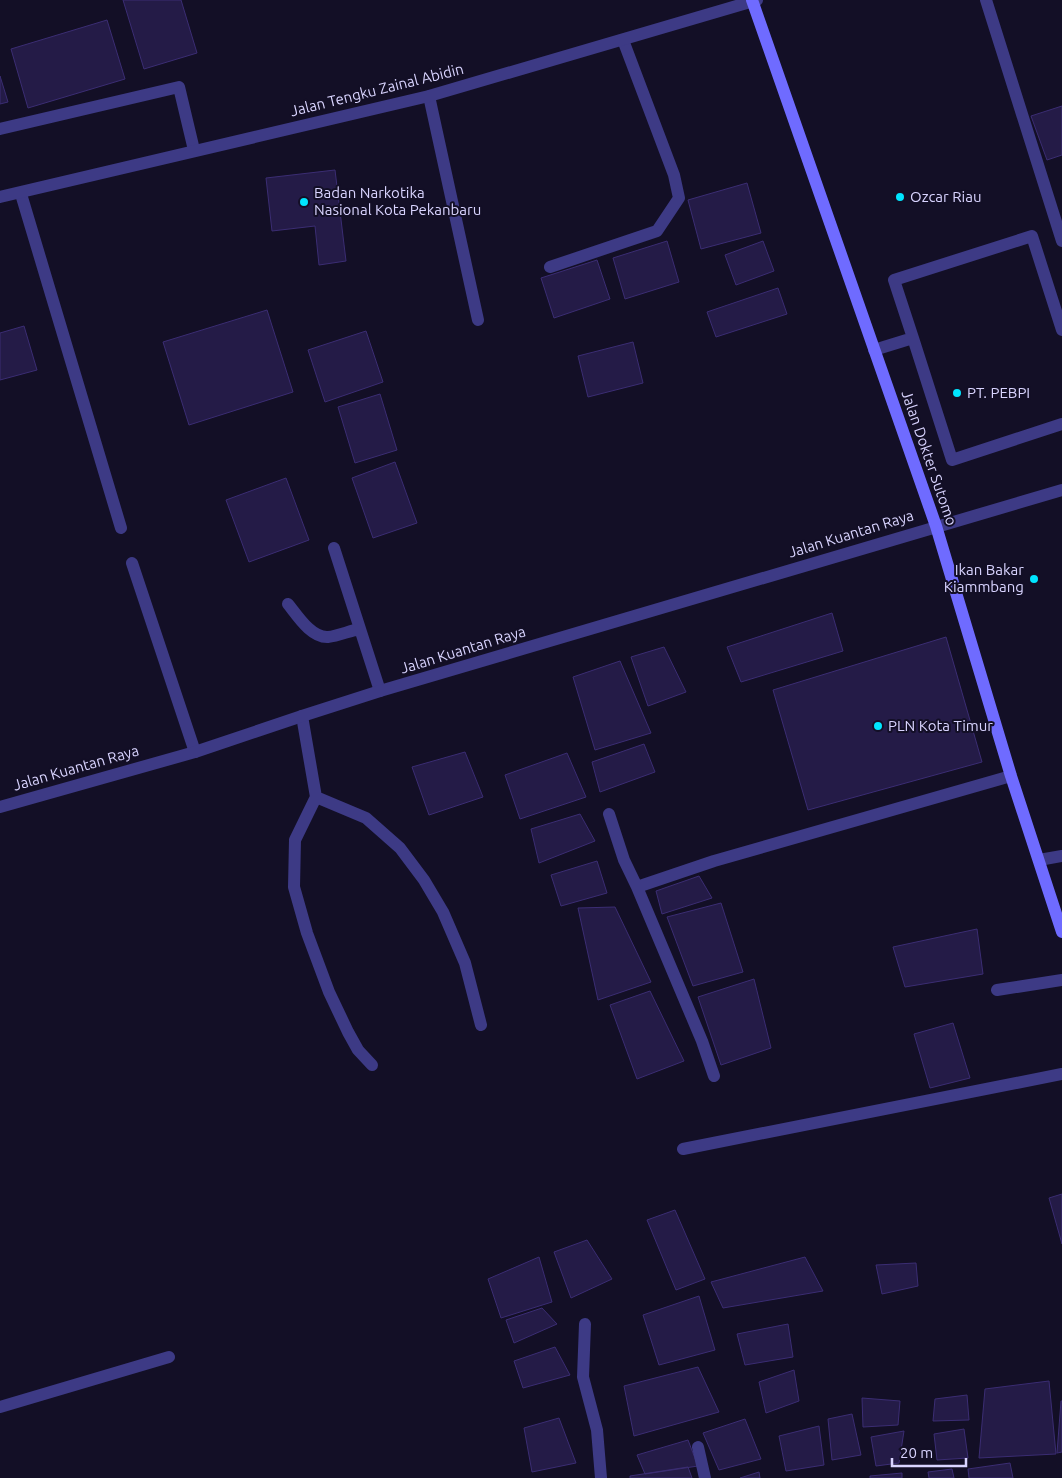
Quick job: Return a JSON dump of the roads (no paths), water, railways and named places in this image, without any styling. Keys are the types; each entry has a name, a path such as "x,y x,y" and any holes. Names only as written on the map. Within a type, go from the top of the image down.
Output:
{"main road":[{"name":"Jalan Dokter Sutomo","path":"754,0 936,526 1011,776 1062,932"}],"street":[{"name":"Jalan Tengku Zainal Abidin","path":"0,197 21,194 194,150 429,96 754,0"},
{"path":"986,0 1062,241"},
{"path":"550,267 657,231 680,198 674,175 623,40"},
{"path":"0,129 180,87 194,150"},
{"path":"429,96 478,320"},
{"path":"21,194 121,528"},
{"path":"1062,330 1032,236 894,280 952,460 1062,424"},
{"path":"874,350 913,338"},
{"name":"Jalan Kuantan Raya","path":"0,807 195,752 380,691 1062,490"},
{"path":"334,548 380,691"},
{"path":"132,563 195,752"},
{"path":"288,604 316,634 326,637 359,628"},
{"path":"302,716 316,797 295,840 294,887 307,933 329,992 358,1050 372,1065"},
{"path":"637,887 714,861 1011,776"},
{"path":"316,797 366,818 400,848 424,880 443,912 465,963 481,1025"},
{"path":"609,814 624,860 702,1041 714,1076"},
{"path":"1039,860 1062,856"},
{"path":"997,990 1062,980"},
{"path":"683,1149 1062,1074"},
{"path":"585,1324 584,1377 597,1430 601,1478"},
{"path":"0,1407 169,1356"},
{"path":"698,1447 705,1478"}],"place":[{"name":"Ozcar Riau","path":"900,197"},
{"name":"Badan Narkotika Nasional Kota Pekanbaru","path":"304,202"},
{"name":"PT. PEBPI","path":"957,393"},
{"name":"Ikan Bakar Kiammbang","path":"1034,579"},
{"name":"PLN Kota Timur","path":"878,726"}]}
